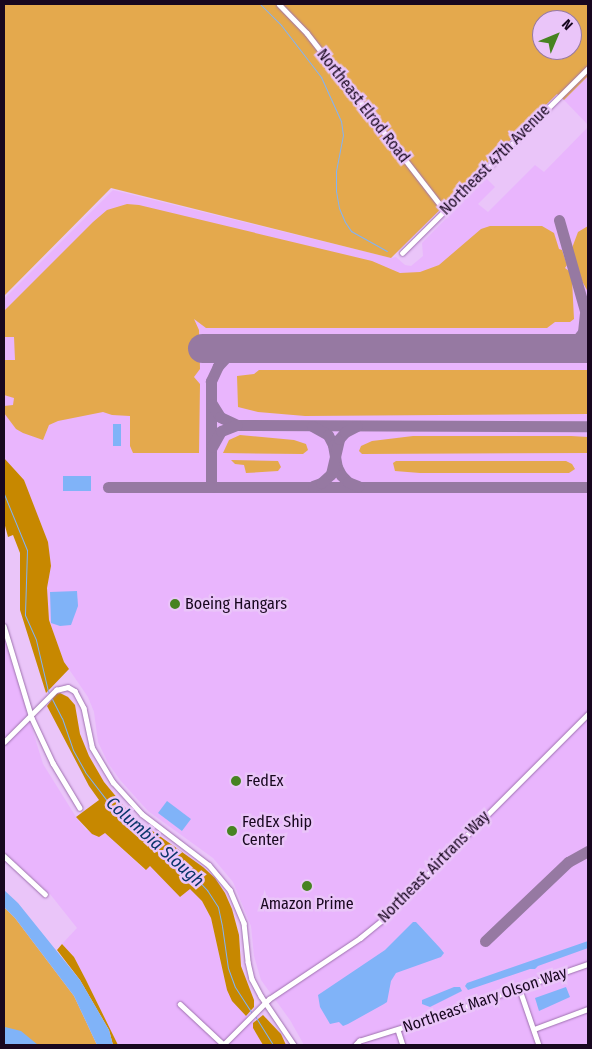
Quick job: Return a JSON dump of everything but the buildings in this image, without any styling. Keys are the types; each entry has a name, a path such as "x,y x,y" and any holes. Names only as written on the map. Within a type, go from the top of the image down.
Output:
{"street":[{"name":"Northeast Elrod Road","path":"279,4 307,33 445,211"},
{"name":"Northeast 47th Avenue","path":"402,253 588,68"},
{"path":"4,626 31,715 53,763 80,808"},
{"path":"4,742 53,692 64,686 73,689 81,700 92,746 103,768 118,788 150,821 208,865 227,886 244,923 248,962 252,979 265,1003 294,1045"},
{"name":"Northeast Airtrans Way","path":"224,1045 265,1003 360,938 381,921 588,714"},
{"path":"4,856 45,894"},
{"name":"Northeast Mary Olson Way","path":"355,1045 359,1041 398,1030 588,964"},
{"path":"519,987 539,1045"},
{"path":"180,1004 224,1045"},
{"path":"534,1029 588,1009"},
{"path":"398,1030 403,1045"}],"shaded area":[{"path":"4,4 588,4 588,76 564,100 557,94 391,258 111,188 4,296"},
{"path":"588,76 588,125 564,100"},
{"path":"588,127 588,1045 304,1045 290,1020 261,980 254,956 251,926 233,882 213,858 148,811 120,780 108,763 98,742 94,712 88,697 64,662 49,620 47,588 51,566 24,480 4,458 4,299 113,190 391,258 396,257 405,265 411,266 423,256 422,243 486,178 495,187 478,204 488,212 535,165 544,172"},
{"path":"127,204 139,205 372,261 400,273 420,272 439,265 481,229 490,226 542,226 554,233 559,249 562,250 567,265 565,268 569,271 572,280 574,319 570,322 555,322 547,328 206,328 194,319 199,330 200,369 194,377 200,384 199,453 133,453 130,446 130,416 112,415 103,412 58,421 49,425 43,440 23,433 16,429 4,413 4,406 13,405 14,398 4,395 4,360 15,360 14,337 4,337 5,310 93,222 107,210"},
{"path":"588,226 588,292 582,281 572,248 578,232"},
{"path":"259,370 588,370 588,414 305,416 258,412 238,407 237,376 254,374"},
{"path":"240,435 294,440 306,444 308,450 303,454 223,453 229,440"},
{"path":"413,436 588,437 588,453 362,454 359,451 361,446 372,441"},
{"path":"4,458 24,480 48,542 51,566 47,588 49,620 64,662 69,669 46,693 20,610 20,553 13,535 8,537 4,522"},
{"path":"231,460 278,461 281,467 278,471 246,473 244,465 235,464"},
{"path":"396,461 566,461 572,464 575,469 569,473 420,473 395,471 393,463"},
{"path":"4,637 43,764 76,817 86,830 105,833 145,870 150,866 180,896 190,888 202,901 211,918 227,990 242,1012 253,1023 253,1028 263,1045 118,1045 74,957 62,944 77,928 50,894 4,852"},
{"path":"60,693 68,697 75,705 80,734 89,756 104,782 133,817 203,867 215,878 225,893 232,909 239,935 241,966 254,1000 254,1007 246,1016 232,1001 227,990 211,918 202,901 190,889 180,897 150,866 146,870 105,833 99,837 92,834 76,817 99,800 89,786 47,706 56,694"},
{"path":"4,907 15,918 74,996 97,1045 4,1045"},
{"path":"62,944 74,957 118,1045 113,1045 109,1030 80,980 57,950"},
{"path":"263,1015 281,1034 286,1045 263,1045 253,1028 253,1023"}],"water":[{"path":"113,424 121,424 121,446 113,446"},
{"path":"63,476 91,476 91,491 63,491"},
{"path":"77,591 78,606 71,625 60,626 51,623 50,592"},
{"path":"167,801 191,819 182,831 158,813"},
{"path":"4,890 18,903 80,980 109,1030 113,1045 97,1045 74,996 15,918 4,907"},
{"path":"413,922 416,922 444,953 441,957 396,973 391,981 387,1002 384,1004 343,1026 339,1022 330,1024 320,1007 318,995 385,950"},
{"path":"588,941 588,948 538,966 535,969 468,990 465,986 467,983"},
{"path":"454,987 460,987 462,991 430,1007 422,1004 422,1000"},
{"path":"566,987 570,997 539,1011 535,998"},
{"path":"5,1027 21,1031 38,1045 4,1045"}],"waterway":[{"path":"260,4 281,25 321,77 341,121 343,135 336,171 336,191 339,208 345,222 351,231 387,251"},
{"name":"Columbia Slough","path":"4,494 27,550 25,615 36,640 48,691 62,718 73,750 85,772 115,811 161,853 193,875 207,890 218,907 228,968 235,987 252,1013"},
{"name":"Columbia Slough","path":"255,1016 273,1045"}],"taxiway":[{"path":"559,220 588,321"},
{"path":"563,348 576,341 583,332 585,314"},
{"path":"239,348 230,353 218,366 211,381 211,487 588,487"},
{"path":"212,404 220,417 237,425 588,426"},
{"path":"212,447 221,431 237,425"},
{"path":"312,426 328,435 333,445 337,467 341,475 348,482 358,486"},
{"path":"313,486 321,483 331,474 339,439 345,432 357,426"},
{"path":"108,487 211,487"},
{"path":"485,941 568,862 588,851"}],"runway":[{"path":"202,348 588,348"}],"place":[{"name":"Boeing Hangars","path":"175,604"},
{"name":"FedEx","path":"236,781"},
{"name":"FedEx Ship Center","path":"232,831"},
{"name":"Amazon Prime","path":"307,886"}]}
